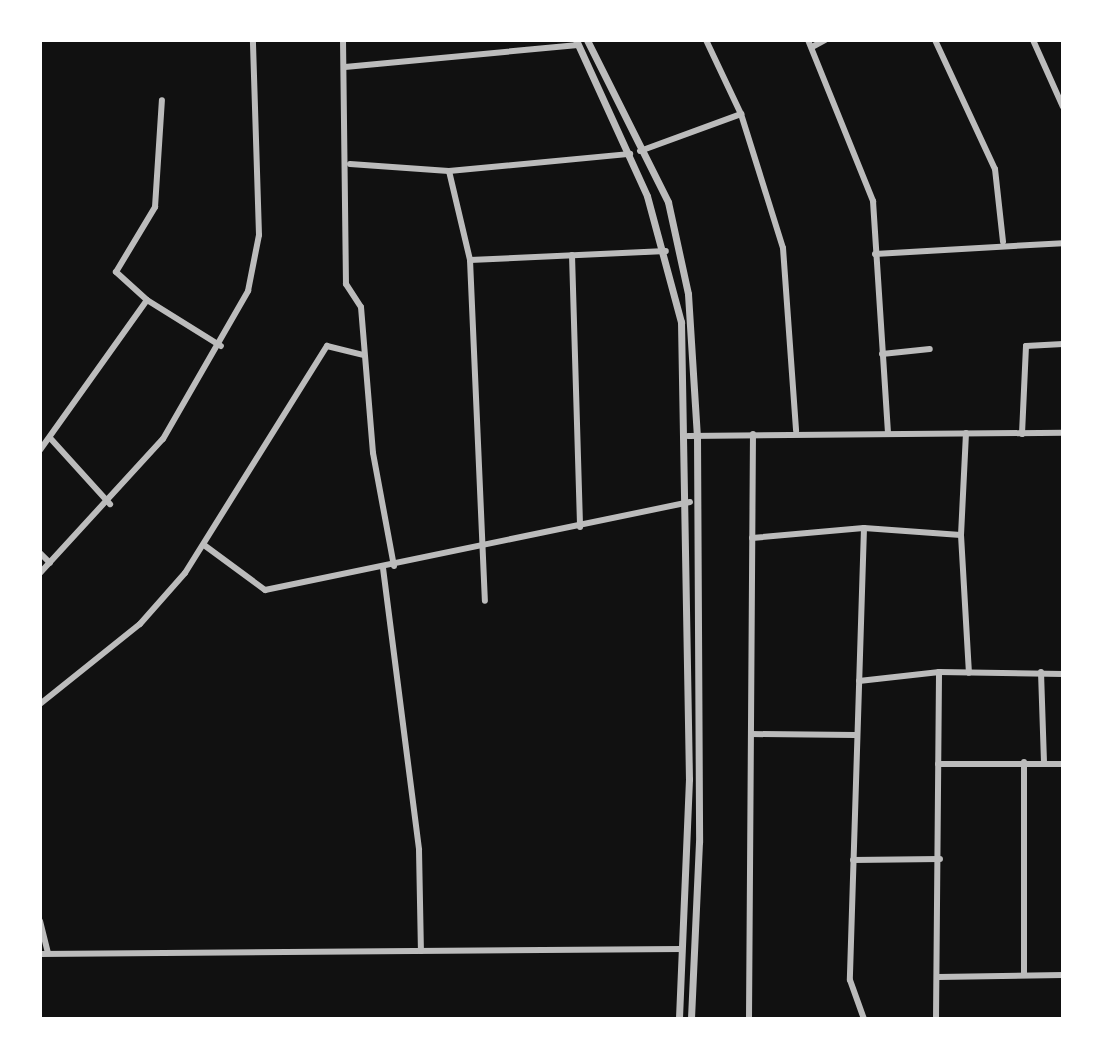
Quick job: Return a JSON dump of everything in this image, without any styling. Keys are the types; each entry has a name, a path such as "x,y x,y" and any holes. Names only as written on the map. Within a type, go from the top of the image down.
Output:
{"street":[{"path":"40,573 110,504 163,439 221,346 248,291 259,235 253,40"},
{"path":"343,40 350,164 346,284 361,307 363,355 394,566"},
{"path":"587,40 668,202 688,294 699,842 691,1019"},
{"path":"706,40 741,114 783,248 796,431"},
{"path":"825,40 810,44 873,201 888,434"},
{"path":"935,40 995,169 1003,242"},
{"path":"1033,40 1063,107"},
{"path":"345,67 577,42 630,154 666,251 681,322 693,436 679,1019"},
{"path":"162,100 155,207 116,272 147,300 221,346"},
{"path":"640,151 741,114"},
{"path":"350,164 449,171 630,154"},
{"path":"449,171 470,260 486,548"},
{"path":"875,254 1003,242 1063,243"},
{"path":"470,260 666,251"},
{"path":"572,255 580,527"},
{"path":"40,450 51,439 147,300"},
{"path":"1022,434 1026,346 1063,344"},
{"path":"40,704 140,624 204,545 327,346 363,355"},
{"path":"882,354 930,349"},
{"path":"693,436 796,431 1063,433"},
{"path":"966,433 961,535 969,673"},
{"path":"749,1019 753,434"},
{"path":"51,439 110,504"},
{"path":"204,545 265,590 486,548 690,502"},
{"path":"752,538 864,528 961,535"},
{"path":"864,528 855,735 850,980 864,1019"},
{"path":"485,601 479,551 486,548"},
{"path":"40,553 50,563"},
{"path":"383,568 419,850 421,951"},
{"path":"859,681 939,672 1063,674"},
{"path":"936,1019 940,859 939,672"},
{"path":"1041,672 1044,764"},
{"path":"752,734 855,735"},
{"path":"1024,762 1024,975"},
{"path":"938,764 1063,764"},
{"path":"853,860 940,859"},
{"path":"40,921 44,954 682,949"},
{"path":"938,977 1063,975"}]}
